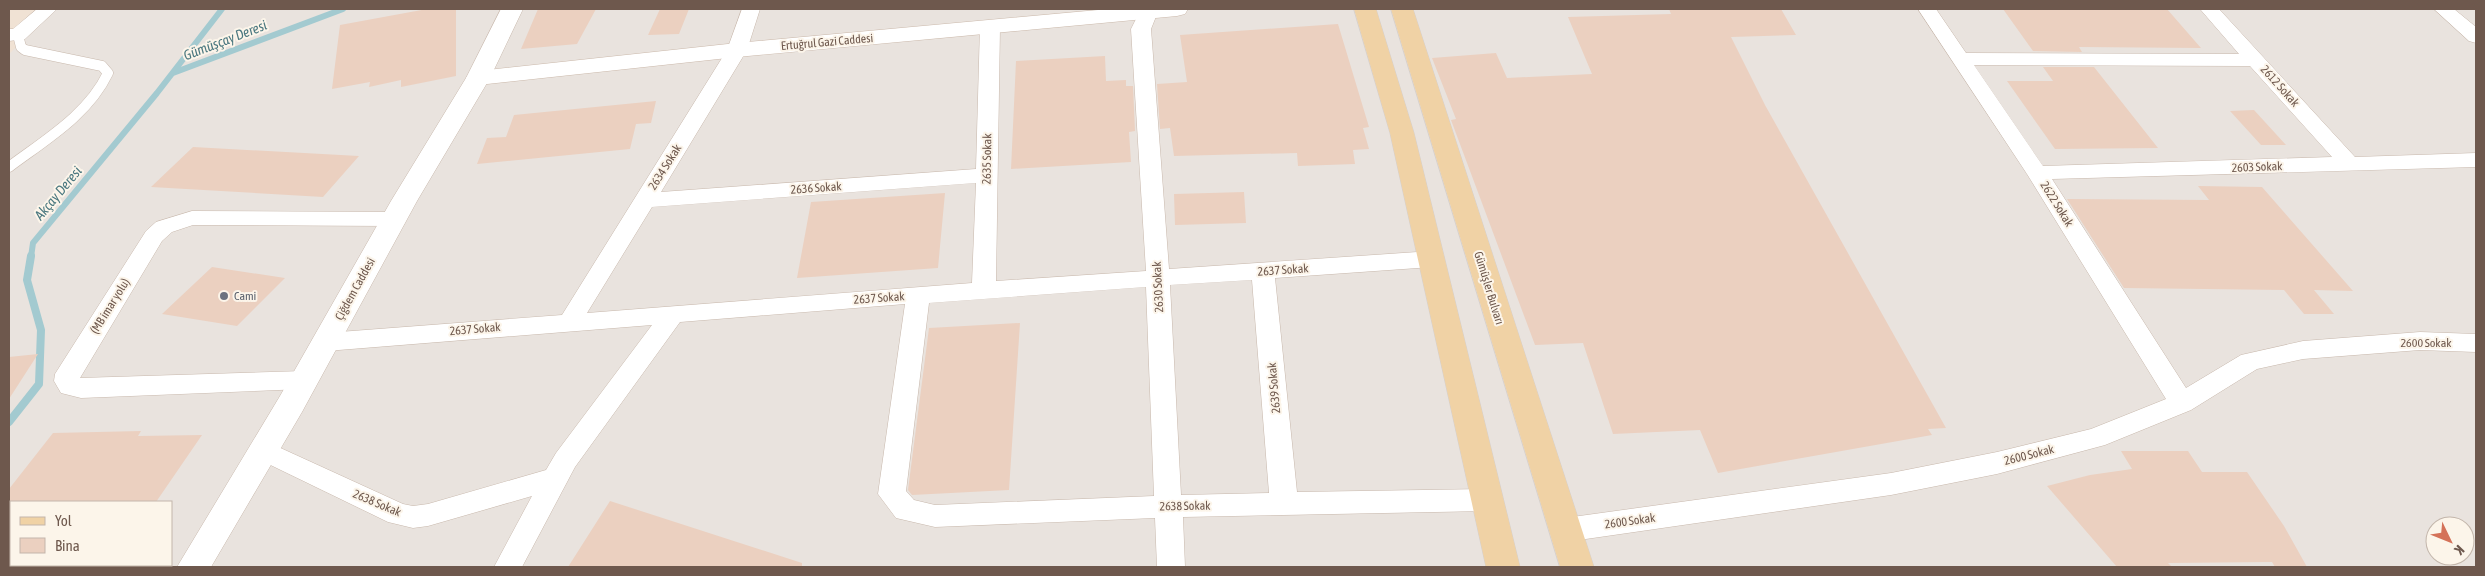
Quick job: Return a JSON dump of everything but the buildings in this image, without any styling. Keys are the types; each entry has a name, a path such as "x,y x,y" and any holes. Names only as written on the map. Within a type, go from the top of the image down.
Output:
{"main road":[{"path":"1366,9 1402,133 1503,567"},
{"name":"Gümüşler Bulvarı","path":"1402,9 1577,567"}],"street":[{"path":"14,35 48,9"},
{"name":"Çiğdem Caddesi","path":"194,567 264,450 394,219 478,78 512,9"},
{"name":"2634 Sokak","path":"570,321 737,50 751,9"},
{"name":"Ertuğrul Gazi Caddesi","path":"478,78 737,50 1150,10 1177,9"},
{"name":"2622 Sokak","path":"1927,9 2037,173 2182,403"},
{"name":"2612 Sokak","path":"2209,9 2350,164"},
{"path":"2443,9 2476,37"},
{"name":"2630 Sokak","path":"1150,10 1141,29 1158,279 1170,506 1171,567"},
{"name":"2635 Sokak","path":"984,292 990,26"},
{"path":"1961,59 2256,60"},
{"name":"2603 Sokak","path":"2037,173 2476,160"},
{"name":"2636 Sokak","path":"645,200 987,175"},
{"name":"(MB imar yolu)","path":"304,380 80,388 70,386 67,381 68,374 154,236 164,227 192,218 394,219"},
{"name":"2637 Sokak","path":"326,342 570,321 1432,259"},
{"name":"2639 Sokak","path":"1263,272 1284,505"},
{"name":"2638 Sokak","path":"918,295 892,494 906,510 935,516 1170,506 1486,500"},
{"path":"508,567 565,460 673,314"},
{"name":"2600 Sokak","path":"1565,530 1891,484 1997,463 2096,438 2182,403 2250,361 2294,352 2420,341 2476,343"},
{"name":"2638 Sokak","path":"264,450 398,514 413,517 555,478"}],"lane":[{"path":"9,166 58,129 94,98 105,83 108,73 102,66 25,50 14,35"}],"shaded area":[{"path":"9,9 66,9 9,61"},
{"path":"56,9 2476,9 2476,567 9,567 9,54"}],"waterway":[{"name":"Akçay Deresi","path":"31,257 33,243 157,93 222,9"},
{"name":"Gümüşçay Deresi","path":"173,73 343,9"},
{"name":"Akçay Deresi","path":"9,422 39,384 41,330 27,280 31,256"}],"place":[{"name":"Cami","path":"224,296"}]}
